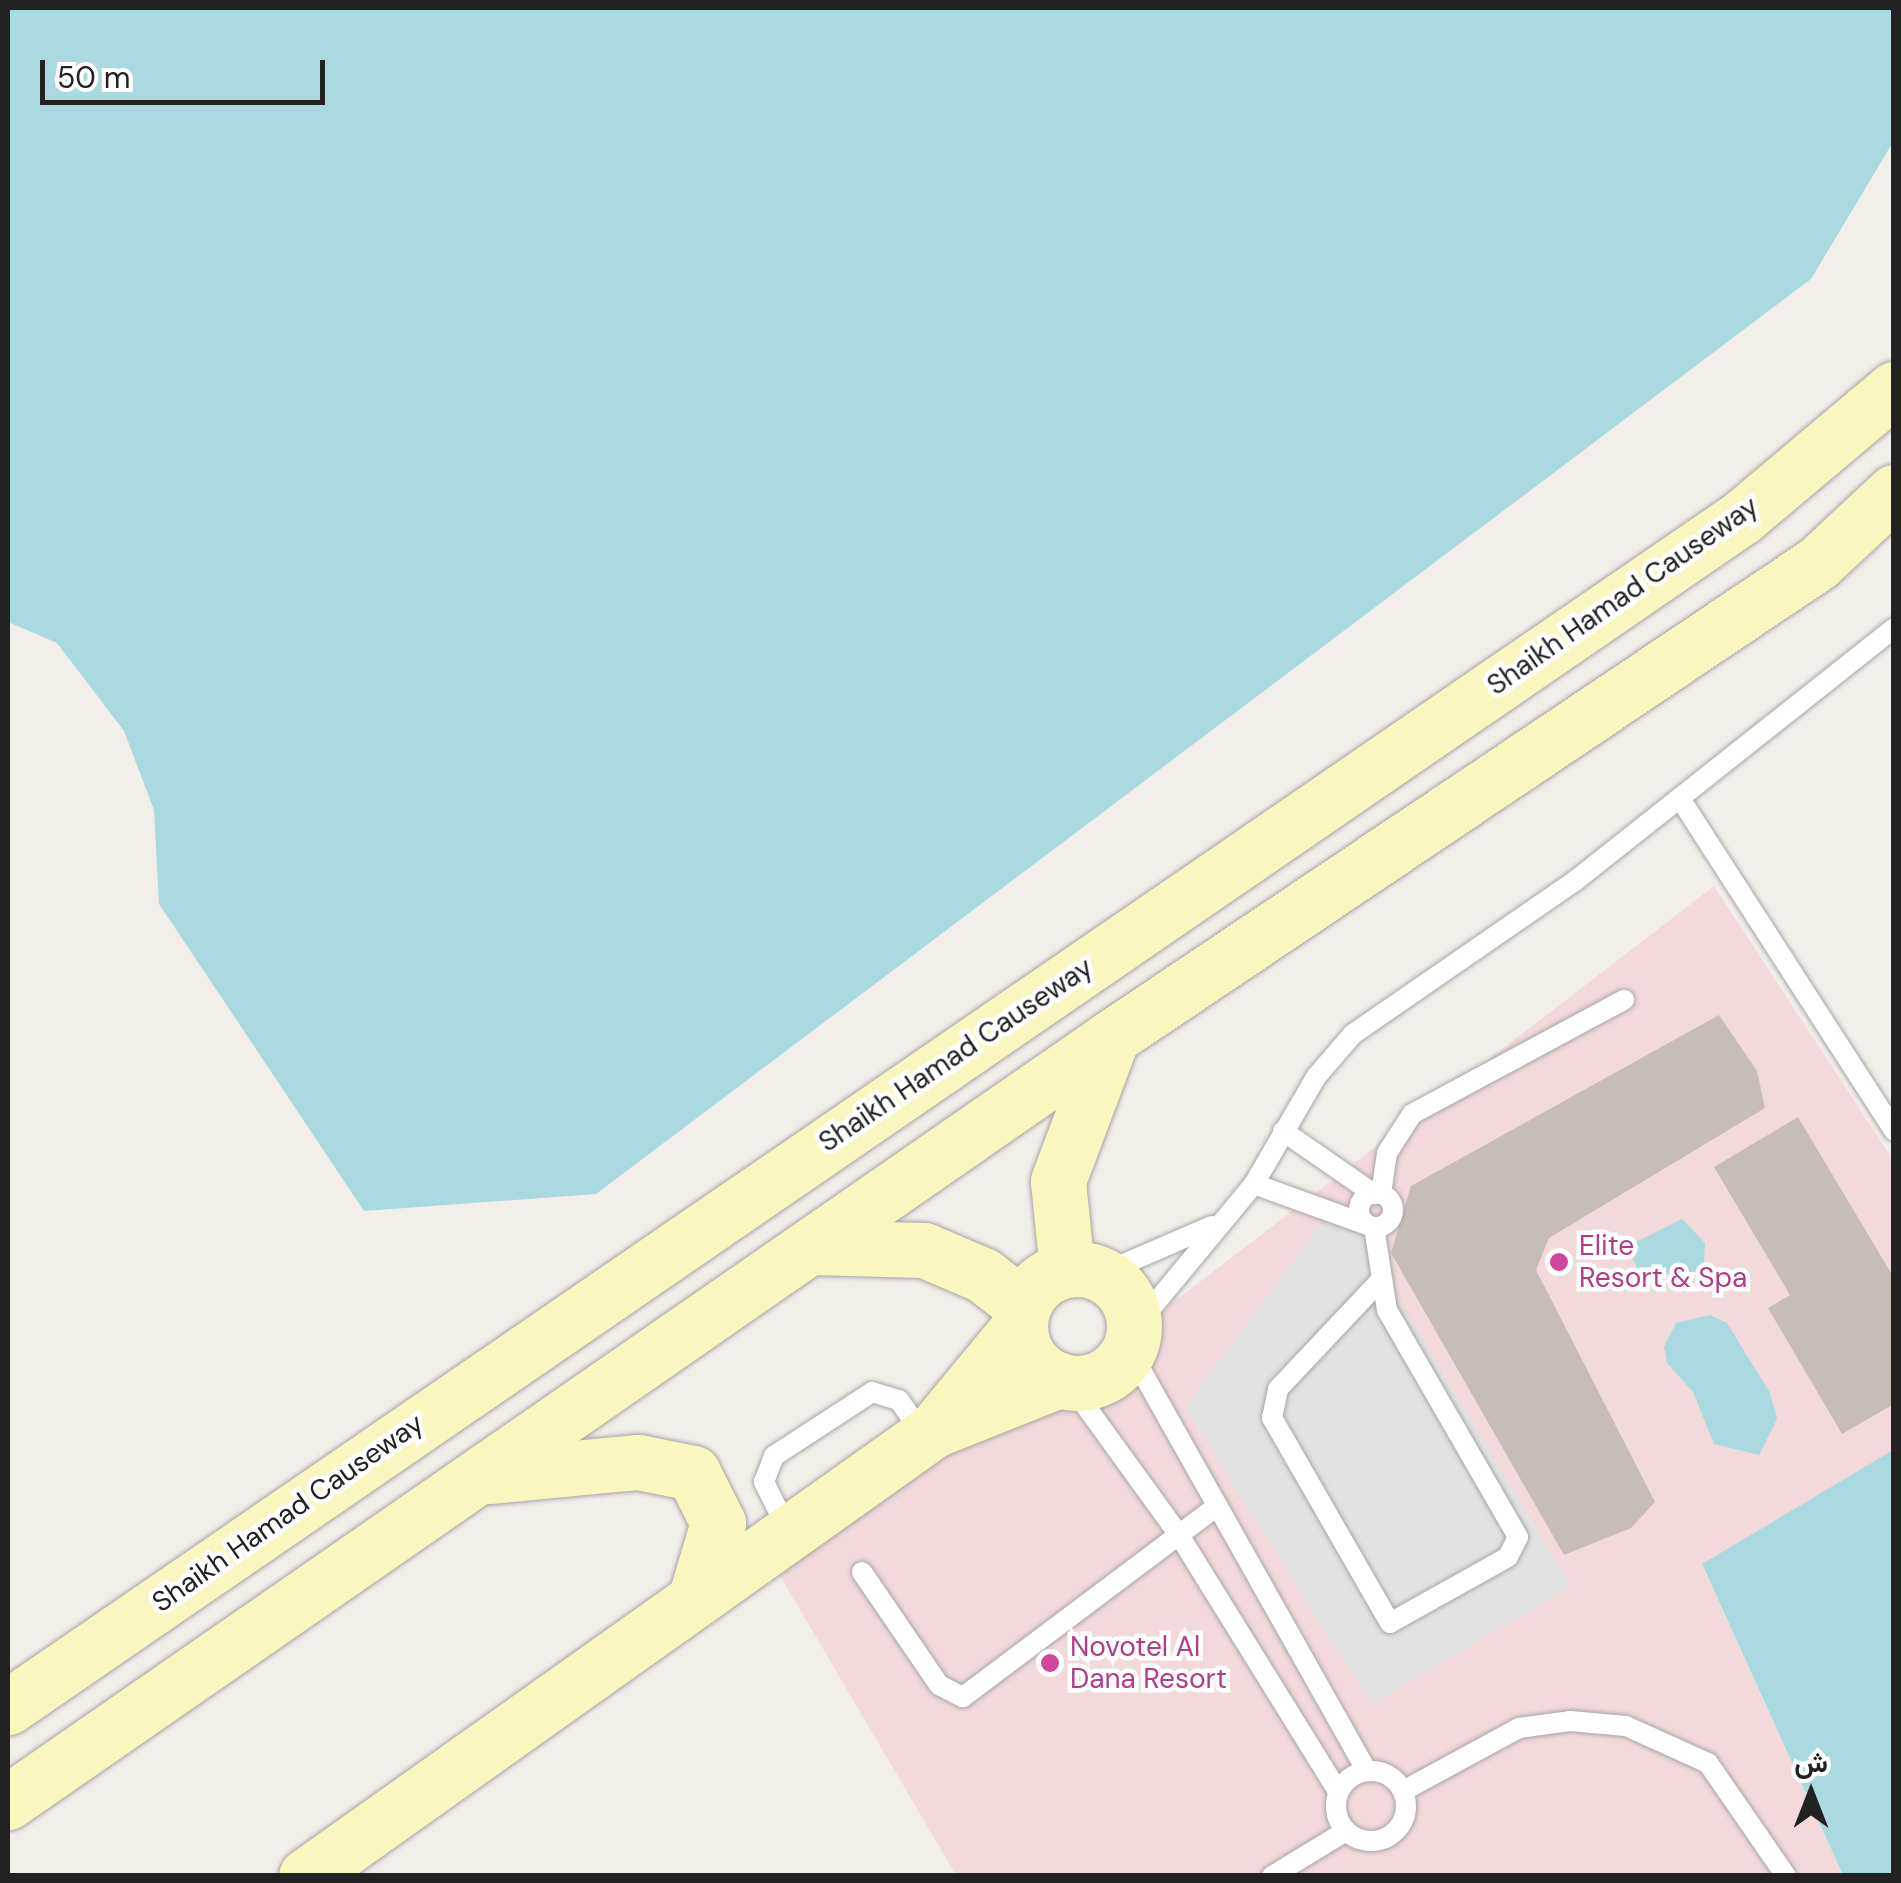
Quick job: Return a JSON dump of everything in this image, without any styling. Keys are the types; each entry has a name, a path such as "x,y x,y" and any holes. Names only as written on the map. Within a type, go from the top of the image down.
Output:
{"main road":[{"name":"Shaikh Hamad Causeway","path":"8,1707 1742,517 1894,389"},
{"path":"8,1802 486,1476 1112,1037 1818,563 1894,492"},
{"path":"1084,1272 1058,1181 1112,1037"},
{"path":"810,1246 924,1250 983,1275 1021,1316 1030,1360 1064,1382"},
{"path":"306,1876 697,1592 929,1434 1064,1382 1099,1379 1132,1339 1126,1296 1084,1272 1048,1277 929,1434"},
{"path":"486,1476 638,1462 693,1473 718,1523 697,1592"}],"lane":[{"path":"1367,1771 1217,1506 1132,1339 1254,1184 1283,1131 1353,1034 1681,800 1894,628"},
{"path":"1681,800 1894,1131"},
{"path":"1378,1194 1387,1153 1412,1114 1624,1000"},
{"path":"1254,1184 1371,1226 1392,1217 1378,1194 1283,1131"},
{"path":"1084,1272 1222,1220"},
{"path":"1371,1226 1378,1283 1518,1537 1508,1557 1390,1623 1272,1418 1278,1389 1378,1283"},
{"path":"1064,1382 1179,1535 1338,1791 1336,1812 1346,1831 1372,1841 1396,1830 1403,1790"},
{"path":"862,1572 940,1685 963,1696 1217,1506"},
{"path":"1403,1790 1519,1728 1570,1720 1626,1726 1708,1764 1786,1876"},
{"path":"1338,1791 1367,1771 1388,1775 1403,1790"},
{"path":"1272,1876 1346,1831"}],"shaded area":[{"path":"1714,886 1893,1160 1893,1450 1702,1565 1843,1875 956,1875 772,1562 1092,1365"},
{"path":"1339,1199 1571,1587 1371,1704 1185,1407"}],"water":[{"path":"8,8 1893,8 1893,142 1811,279 596,1194 364,1211 159,904 154,810 124,731 57,643 8,622"},
{"path":"1682,1219 1705,1243 1703,1279 1638,1270 1631,1255 1636,1242"},
{"path":"1710,1315 1727,1323 1770,1393 1777,1419 1759,1455 1714,1444 1693,1392 1667,1363 1664,1347 1676,1323"},
{"path":"1893,1450 1893,1875 1843,1875 1702,1564"}],"building":[{"path":"1719,1015 1757,1071 1765,1108 1549,1238 1536,1270 1655,1502 1631,1528 1564,1555 1391,1253 1411,1186"},
{"path":"1798,1117 1894,1278 1894,1404 1842,1434 1768,1308 1790,1295 1714,1167"}],"place":[{"name":"Elite Resort & Spa","path":"1559,1262"},
{"name":"Novotel Al Dana Resort","path":"1050,1663"}]}
